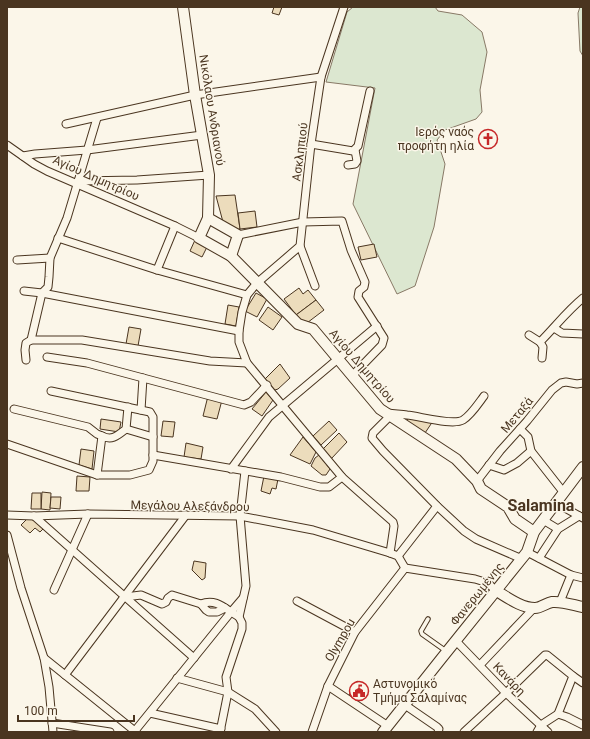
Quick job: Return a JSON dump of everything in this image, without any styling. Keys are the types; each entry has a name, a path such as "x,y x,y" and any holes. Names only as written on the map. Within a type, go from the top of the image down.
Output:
{"street":[{"name":"Νικόλαου Ανδριανού","path":"183,7 195,95 209,175 208,218"},
{"name":"Ασκληπιού","path":"300,246 311,144 321,77 344,7"},
{"path":"66,124 195,95 321,77"},
{"path":"348,165 355,164 357,162 355,150 358,146 370,91"},
{"path":"31,340 42,293 48,287 50,277 50,258 67,218 97,118"},
{"path":"23,156 87,150 202,135"},
{"path":"311,144 353,151 355,150"},
{"name":"Αγίου Δημητρίου","path":"7,145 47,171 78,183 175,226 231,256 298,324 313,329 380,409 456,459 477,481 481,489 508,507 515,519 534,532"},
{"path":"78,183 209,175"},
{"path":"199,238 208,218 238,235 303,222 342,220 351,250 365,282 364,287 359,291 358,298 384,338 382,345 352,376"},
{"path":"157,270 175,226"},
{"path":"231,256 238,235"},
{"path":"58,238 157,270 247,295"},
{"path":"315,286 300,246 257,284 247,295 242,312 239,342 247,362 342,477 392,522 394,526 390,553"},
{"path":"17,260 50,258"},
{"path":"24,291 42,293 239,331"},
{"path":"540,342 583,298"},
{"path":"232,469 269,418 377,326"},
{"path":"554,328 562,333 583,334"},
{"path":"529,335 540,342 543,347 542,358"},
{"path":"26,360 26,343 31,340 82,340 210,361 247,362"},
{"path":"47,357 87,362 244,406 251,402 267,385"},
{"path":"141,410 143,378"},
{"name":"Μεταξά","path":"477,481 556,386 566,382 577,384 583,383"},
{"path":"7,444 97,475 130,475 146,471 152,466 153,437 152,415 150,412 51,391"},
{"path":"484,396 462,420 457,422 408,415 388,415 373,433 372,438 452,521 476,539 524,556 539,558 571,575 583,578"},
{"path":"14,409 88,427 97,434 111,439 126,429 128,408"},
{"path":"126,429 153,437"},
{"path":"520,429 528,437 531,451 564,493"},
{"path":"97,475 102,436"},
{"path":"489,465 504,470 517,463 531,451"},
{"path":"153,455 281,477 320,486 329,486 342,477"},
{"name":"Φανερωμένης","path":"386,729 524,556 534,532 583,467"},
{"path":"239,617 246,586 240,516 245,471"},
{"path":"556,503 581,517"},
{"path":"437,506 398,556 405,568 475,579 488,583 496,590 514,601 533,608 538,608 551,602 560,602 583,607"},
{"path":"54,590 88,514"},
{"name":"Μεγάλου Αλεξάνδρου","path":"7,515 34,516 88,514 240,516 313,530 398,556"},
{"path":"34,516 194,658"},
{"path":"65,675 186,516"},
{"path":"539,558 558,529 581,517"},
{"path":"543,520 558,529"},
{"path":"7,536 21,588 44,658 49,687 53,732"},
{"name":"Olympou","path":"312,732 328,686 355,632 405,568"},
{"path":"560,602 571,575"},
{"path":"125,597 141,595 162,604 172,595 201,604 211,602 217,603 239,617 242,623 242,629 226,677 228,692 221,730 150,712"},
{"path":"44,658 134,732 194,658 228,610 244,596"},
{"path":"296,601 355,632"},
{"path":"201,604 209,612 228,610"},
{"path":"480,665 533,608"},
{"name":"Κανάρη","path":"456,641 506,693 548,732"},
{"path":"464,732 545,655 550,656 583,683"},
{"path":"537,732 541,725 558,714 573,676"},
{"path":"177,678 228,692 255,709 262,716 271,730"},
{"path":"328,686 386,729"},
{"path":"405,705 437,727 439,729 438,732"},
{"path":"558,714 567,716 583,725"},
{"path":"52,723 110,732"}],"lane":[{"path":"428,619 421,631 422,634 447,651"}],"green space":[{"path":"353,7 435,7 438,11 462,15 482,32 487,52 480,90 482,112 476,119 445,130 437,140 445,164 434,227 415,286 397,294 353,204 375,88 326,82 347,12"},
{"path":"580,7 583,7 583,56 580,51 578,13"}],"building":[{"path":"274,7 282,7 279,15 272,13"},
{"path":"235,195 240,229 235,230 223,222 216,196"},
{"path":"255,211 257,227 240,229 238,213"},
{"path":"195,240 207,247 202,257 190,251"},
{"path":"374,244 377,257 361,260 358,247"},
{"path":"299,288 303,294 308,290 316,300 296,315 284,299"},
{"path":"256,293 267,299 257,317 245,311"},
{"path":"316,300 324,310 303,326 296,315"},
{"path":"228,305 239,307 236,326 225,324"},
{"path":"268,307 282,317 273,330 259,320"},
{"path":"129,327 141,329 138,346 126,344"},
{"path":"280,364 290,378 275,390 265,379"},
{"path":"266,392 273,400 262,416 252,409"},
{"path":"208,396 222,400 217,419 203,416"},
{"path":"409,417 433,421 423,436 405,423"},
{"path":"101,419 121,422 119,432 100,429"},
{"path":"163,421 175,422 173,437 161,436"},
{"path":"329,421 337,430 321,445 313,436"},
{"path":"339,433 347,442 331,459 323,449"},
{"path":"303,437 316,452 310,464 290,455"},
{"path":"186,443 203,447 201,459 184,457"},
{"path":"81,449 94,451 92,469 79,465"},
{"path":"319,455 330,469 326,475 322,475 311,466 315,458"},
{"path":"77,476 90,477 89,491 76,491"},
{"path":"264,476 278,479 276,489 272,488 270,494 261,491"},
{"path":"42,492 51,493 50,510 41,509"},
{"path":"32,493 41,493 41,509 31,509"},
{"path":"51,497 61,497 60,509 50,508"},
{"path":"30,516 44,528 40,532 35,528 30,533 21,525"},
{"path":"194,561 206,563 205,578 202,580 192,570"},
{"name":"Αστυνομικό Τμήμα Σαλαμίνας","path":"357,681 368,688 360,701 349,695"}],"place":[{"name":"Ιερός ναός προφήτη ηλία","path":"488,139"},
{"name":"Αστυνομικό Τμήμα Σαλαμίνας","path":"359,691"}],"district":[{"name":"Salamina","path":"541,505"}]}
